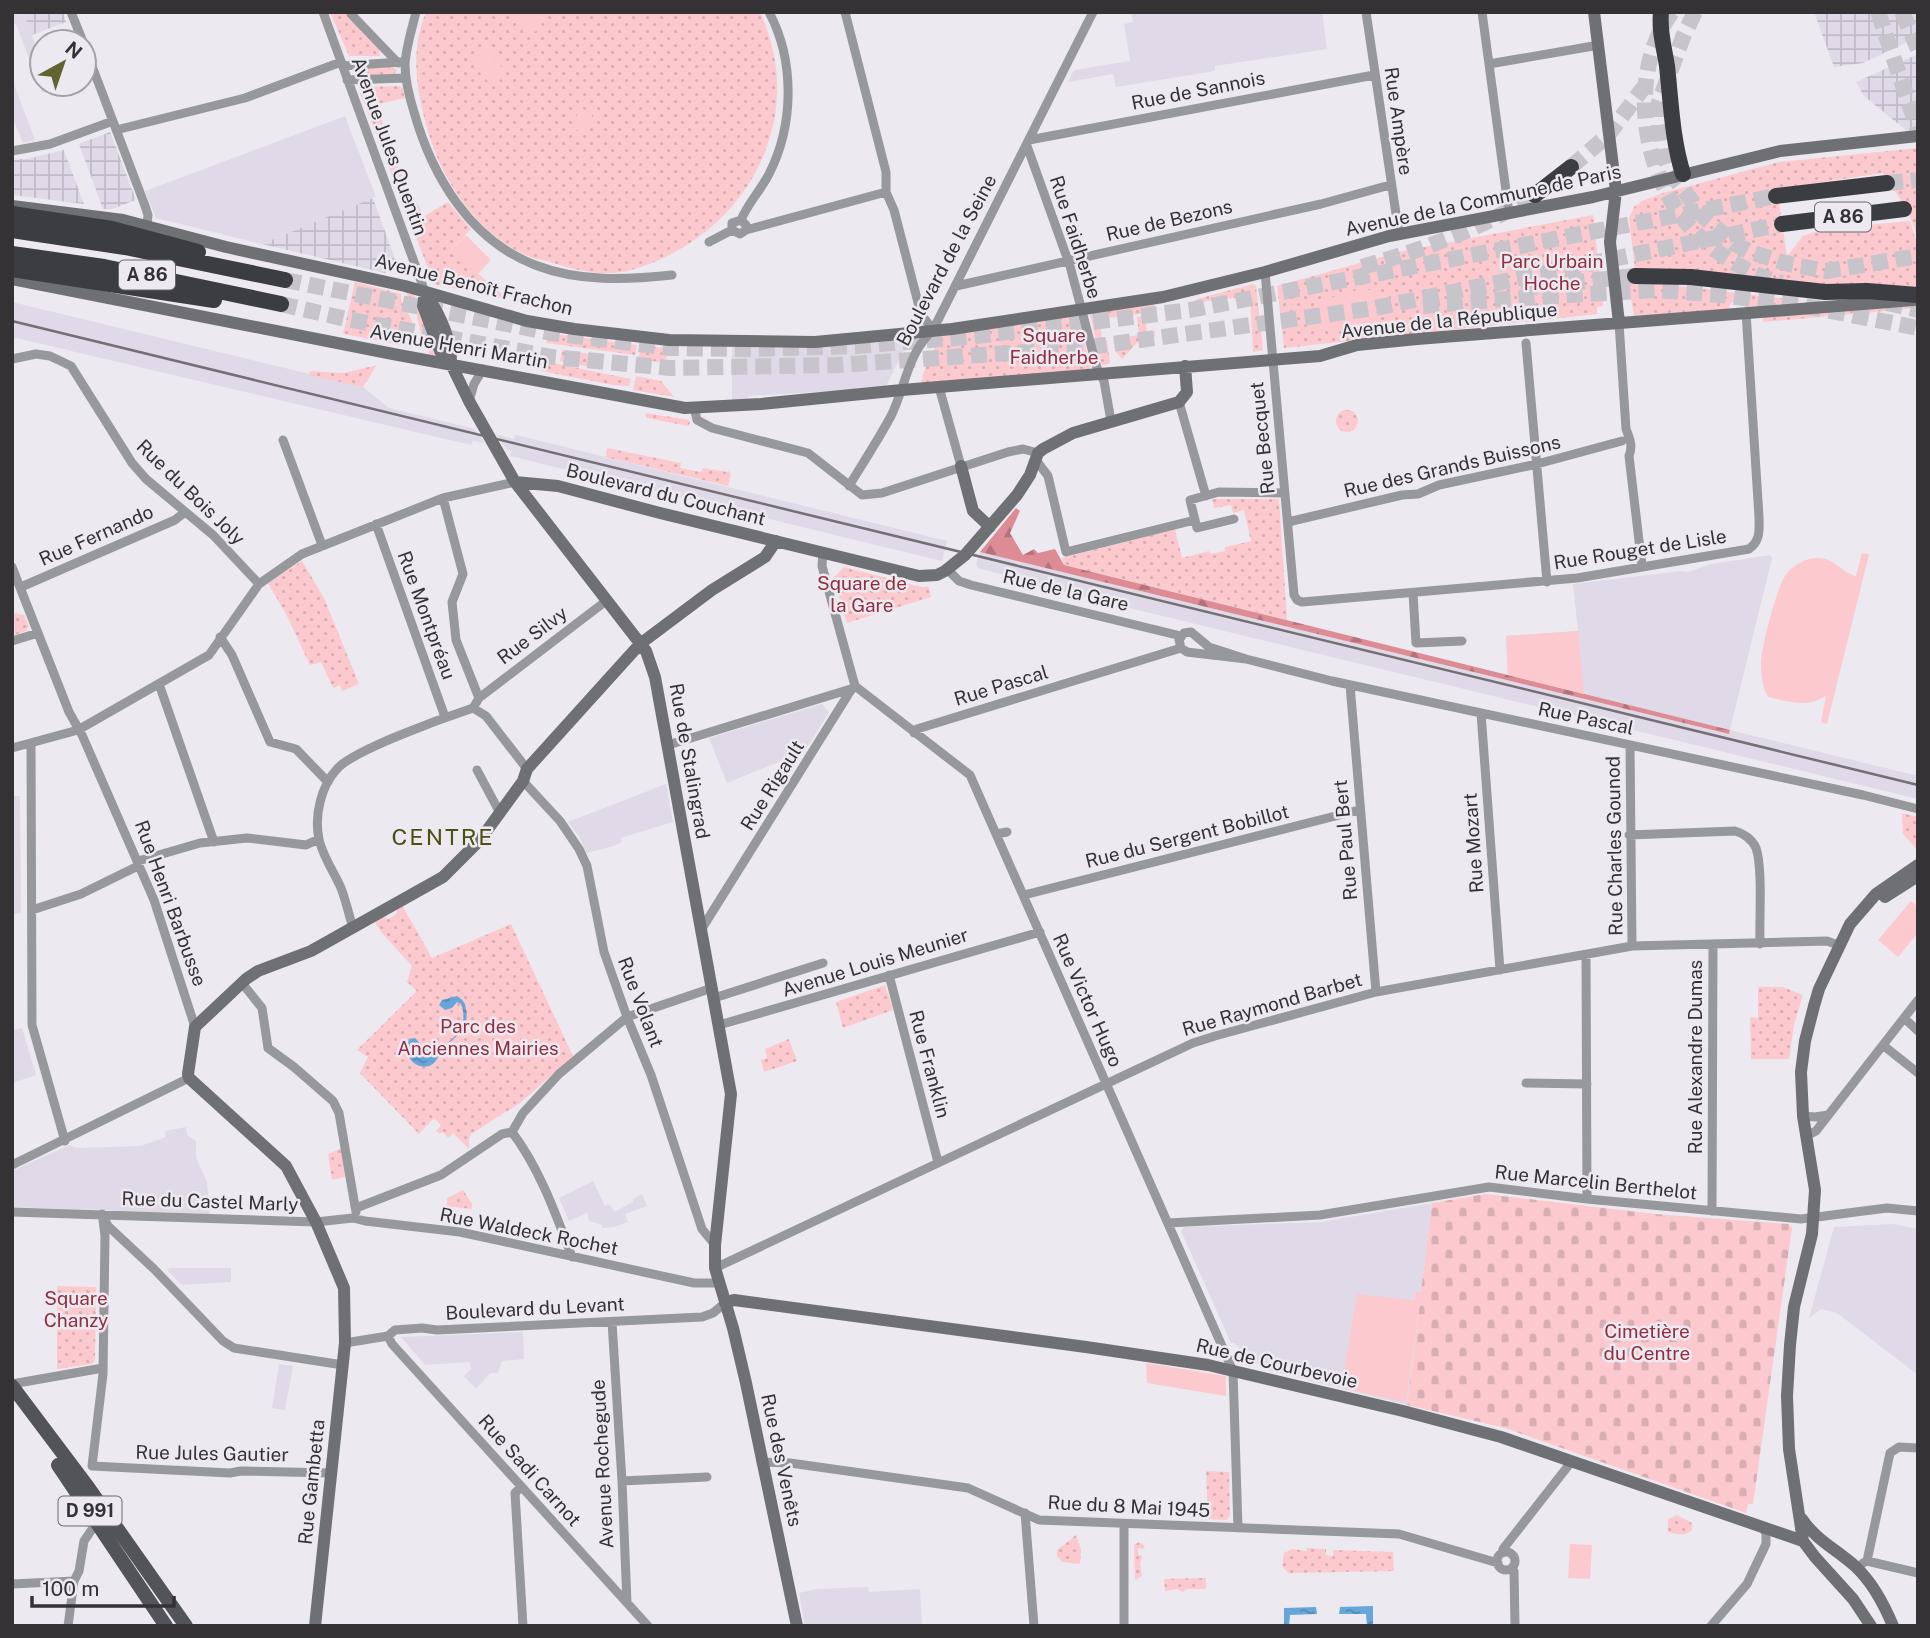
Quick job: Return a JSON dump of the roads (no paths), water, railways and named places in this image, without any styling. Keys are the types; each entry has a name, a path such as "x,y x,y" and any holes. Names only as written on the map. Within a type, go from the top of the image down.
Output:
{"highway":[{"path":"1661,12 1659,27 1666,58 1670,109 1683,174"},
{"path":"1535,195 1572,167"},
{"name":"A 86","path":"1776,196 1888,183"},
{"name":"A 86","path":"1782,224 1904,209"},
{"path":"12,214 83,224 150,238 216,257 230,269"},
{"name":"A 86","path":"12,230 111,244 285,280"},
{"name":"A 86","path":"12,254 114,269 280,309 12,269"},
{"path":"1635,276 1691,277 1825,292 1867,291 1918,297"}],"main road":[{"name":"D 991","path":"12,1385 186,1626"},
{"name":"D 991","path":"12,1398 166,1626"},
{"path":"79,1477 175,1626"}],"street":[{"name":"Avenue Jules Quentin","path":"323,12 425,292"},
{"path":"401,62 416,12"},
{"path":"741,220 769,175 786,127 788,90 785,59 780,37 769,12"},
{"path":"845,12 886,172 886,192 894,210 922,314 933,330"},
{"name":"Boulevard de la Seine","path":"849,486 891,415 920,344 933,330 956,286 1093,12"},
{"name":"Rue Ampère","path":"1366,12 1399,234"},
{"path":"1482,12 1509,213"},
{"path":"1594,12 1616,191 1610,242 1626,429 1632,449 1629,456"},
{"path":"351,13 401,62 426,151 438,175 483,234 503,249 538,266 590,277 632,280 672,275"},
{"path":"1489,64 1599,46"},
{"path":"12,151 50,144 114,125 245,98 342,64 401,62"},
{"name":"Rue de Sannois","path":"1028,143 1374,75"},
{"path":"347,80 406,78"},
{"path":"98,83 144,203 147,226"},
{"name":"Avenue de la Commune de Paris","path":"933,330 1177,294 1399,234 1616,191 1780,151 1918,136"},
{"name":"Rue Faidherbe","path":"1028,143 1068,261 1104,381 1111,421"},
{"name":"Rue de Bezons","path":"956,286 1321,204 1390,185"},
{"path":"732,230 740,234 746,230 886,192"},
{"name":"Avenue Benoît Frachon","path":"12,206 123,220 226,247 425,292 527,321 615,335 669,340 815,342 933,330"},
{"path":"732,230 732,223 736,219 746,225 746,230"},
{"path":"709,242 732,230"},
{"name":"Rue Becquet","path":"1265,272 1294,595 1297,600"},
{"name":"Avenue Henri Martin","path":"12,279 685,408 761,404 902,390"},
{"name":"Rue de Stalingrad","path":"425,292 424,306 440,351 451,364 468,401 515,482 640,644 649,657 655,677 731,1094 715,1245 715,1268"},
{"name":"Avenue de la République","path":"902,390 1320,356 1356,345 1918,297"},
{"name":"Rue Rouget de Lisle","path":"1297,600 1310,603 1547,582 1749,549 1757,542 1759,530 1746,312"},
{"path":"1526,343 1547,582"},
{"name":"Rue du Bois Joly","path":"12,359 36,354 50,356 71,366 132,463 213,535 259,584"},
{"path":"948,570 1017,495 1037,456 1073,433 1179,402 1187,392 1185,366"},
{"path":"468,401 483,369"},
{"path":"939,387 973,511 990,527"},
{"path":"1179,402 1206,496"},
{"path":"694,407 697,420 712,428 808,453 862,495 882,493 1015,450 1037,456 1048,476 1066,552 1195,520"},
{"path":"1626,429 1622,441 1629,456 1642,566"},
{"path":"283,440 322,545"},
{"name":"Rue des Grands Buissons","path":"1288,522 1402,495 1418,494 1439,485 1537,464 1622,441"},
{"name":"Boulevard du Couchant","path":"12,748 78,730 209,655 259,584 302,554 443,498 515,482 558,486 919,576 937,575 948,570"},
{"path":"1234,519 1197,528 1189,500 1219,492 1285,493"},
{"path":"353,928 340,887 319,839 318,809 328,782 343,763 473,708 479,698 456,640 452,599 464,574 443,498"},
{"name":"Rue Fernando","path":"21,587 175,520 185,512"},
{"name":"Rue Montpréau","path":"376,524 445,718"},
{"path":"195,1027 252,974 312,951 443,877 480,840 525,775 640,644 712,590 765,557 776,541"},
{"path":"668,746 853,688 822,566 823,552"},
{"name":"Rue Henri Barbusse","path":"12,567 69,712 153,900 195,1027 189,1078"},
{"name":"Rue de la Gare","path":"948,570 959,581 971,585 1181,636"},
{"path":"1413,593 1416,643 1462,641"},
{"name":"Rue Silvy","path":"479,698 606,601"},
{"name":"Rue Pascal","path":"1181,636 1191,632 1209,647 1350,685 1918,809"},
{"path":"12,641 38,633"},
{"path":"1181,636 1181,648"},
{"path":"220,637 232,655 270,742 296,749 328,782"},
{"path":"1193,651 1199,640"},
{"name":"Rue Pascal","path":"914,733 917,729 1181,648 1187,652 1246,659"},
{"path":"159,684 214,842"},
{"name":"Rue Paul Bert","path":"1350,685 1376,992"},
{"name":"Rue Victor Hugo","path":"853,688 970,775 1233,1371"},
{"name":"Rue Rigault","path":"701,930 853,688"},
{"name":"Rue Volant","path":"473,708 486,716 579,849 587,866 600,940 651,1075 701,1226 715,1245"},
{"name":"Rue Mozart","path":"1481,713 1500,970"},
{"path":"31,744 32,1025 65,1141"},
{"name":"Rue Charles Gounod","path":"1630,745 1632,946"},
{"path":"477,770 500,813"},
{"name":"Rue du Sergent Bobillot","path":"1024,895 1359,810"},
{"path":"1629,835 1734,831 1745,835 1756,848 1760,890 1760,944"},
{"path":"996,834 1007,832"},
{"path":"32,910 81,894 138,864 200,843 247,838 306,845 319,839"},
{"path":"1003,849 1013,846"},
{"path":"1803,1541 1789,1449 1787,1372 1794,1307 1812,1234 1815,1190 1803,1116 1801,1072 1805,1041 1819,989 1855,918 1876,894 1918,864"},
{"path":"1843,941 1885,897 1918,876"},
{"path":"697,908 722,898"},
{"name":"Avenue Louis Meunier","path":"719,1025 1040,932"},
{"name":"Rue Raymond Barbet","path":"715,1268 1201,1040 1376,992 1632,946 1843,941"},
{"name":"Rue Alexandre Dumas","path":"1712,1211 1713,946"},
{"path":"1586,955 1587,1199"},
{"path":"243,983 262,1008 268,1048 327,1094 336,1108 356,1213 441,1175 502,1134 512,1132 523,1113 559,1074 627,1017 823,963"},
{"name":"Rue Franklin","path":"889,975 938,1163"},
{"path":"1806,1136 1816,1131 1918,1000"},
{"path":"1904,1018 1917,1027"},
{"path":"1884,1046 1918,1073"},
{"path":"12,1165 189,1078 286,1166 316,1223"},
{"path":"1526,1083 1587,1084"},
{"path":"1803,1116 1828,1115"},
{"path":"512,1132 522,1145 551,1202 572,1257"},
{"name":"Rue Marcelin Berthelot","path":"1168,1223 1320,1215 1489,1187 1801,1219 1887,1208 1918,1211"},
{"name":"Rue du Castel Marly","path":"12,1212 316,1223 356,1213"},
{"name":"Rue Waldeck Rochet","path":"356,1213 365,1221 460,1232 694,1283 719,1283"},
{"path":"103,1214 108,1226 154,1269 223,1341 234,1348 343,1366"},
{"path":"79,1477 92,1466 103,1368 103,1214"},
{"name":"Rue Gambetta","path":"315,1626 345,1343 344,1288 316,1223"},
{"name":"Rue des Venêts","path":"715,1268 733,1328 797,1626"},
{"name":"Rue de Courbevoie","path":"725,1303 734,1300 1086,1347 1233,1371 1501,1437 1803,1541 1862,1611 1871,1626"},
{"name":"Boulevard du Levant","path":"345,1343 388,1336 395,1330 422,1328 437,1331 702,1317 713,1313 725,1303"},
{"name":"Avenue Rochegude","path":"612,1322 627,1603"},
{"name":"Rue Sadi Carnot","path":"388,1336 392,1344 648,1626"},
{"path":"12,1385 103,1368"},
{"path":"1233,1371 1238,1528"},
{"path":"1867,1561 1890,1453 1899,1447 1918,1448"},
{"path":"1517,1532 1513,1555 1515,1562 1511,1568 1502,1569 1498,1558 1503,1549 1572,1461"},
{"name":"Rue du 8 Mai 1945","path":"761,1462 968,1488 1040,1520 1399,1534 1498,1563"},
{"name":"Rue Jules Gautier","path":"92,1466 162,1472 331,1474"},
{"path":"622,1481 707,1477"},
{"path":"521,1487 515,1493 523,1626"},
{"path":"1025,1513 1034,1626"},
{"path":"1800,1516 1812,1535 1854,1566 1882,1600 1893,1626"},
{"path":"68,1626 74,1581 79,1570 84,1541 97,1522"},
{"path":"1124,1524 1124,1626"},
{"path":"1711,1626 1747,1584 1766,1544 1766,1534 1761,1525"},
{"path":"1502,1553 1513,1555"},
{"path":"1834,1577 1867,1561 1918,1573"},
{"path":"1834,1577 1859,1579 1854,1566"},
{"path":"1511,1568 1514,1571 1515,1626"},
{"path":"12,1584 74,1581"}],"water":[{"path":"457,996 466,1007 464,1027 434,1063 418,1066 410,1059 407,1044 410,1039 415,1038 425,1047 434,1049 450,1041 461,1026 462,1006 457,1002 452,1008 445,1010 439,1005 442,1000"},
{"path":"1373,1606 1373,1626 1367,1626 1366,1614 1339,1614 1340,1607"},
{"path":"1316,1607 1317,1614 1290,1615 1289,1626 1284,1626 1284,1608"}],"tunnel":[{"path":"1672,12 1658,37 1649,64 1645,93 1651,152 1661,180 1674,205 1691,228 1710,246 1745,269 1782,283"},
{"path":"1695,12 1659,102 1659,125 1663,152 1670,172 1704,217 1735,244 1750,252 1789,264 1826,271 1918,256"},
{"path":"1878,12 1918,130"},
{"path":"1902,12 1918,49"},
{"path":"1571,167 1608,135 1644,87"},
{"path":"1887,183 1918,180"},
{"path":"1362,267 1451,237 1494,218 1535,195"},
{"path":"285,280 552,333 671,348 856,346 968,337 1190,310 1776,196"},
{"path":"281,304 346,319 552,357 670,368 838,365 1082,348 1375,308 1782,224"},
{"path":"1521,288 1635,276"},
{"path":"1423,306 1655,290 1805,306 1918,328"},
{"path":"1887,303 1918,310"}],"railway":[{"path":"12,321 1918,785"}],"district":[{"name":"CENTRE","path":"443,837"}],"park label":[{"name":"Parc Urbain Hoche","path":"1552,272"},
{"name":"Square Faidherbe","path":"1054,346"},
{"name":"Square de la Gare","path":"862,594"},
{"name":"Parc des Anciennes Mairies","path":"478,1037"},
{"name":"Square Chanzy","path":"76,1309"},
{"name":"Cimetière du Centre","path":"1647,1342"}]}
